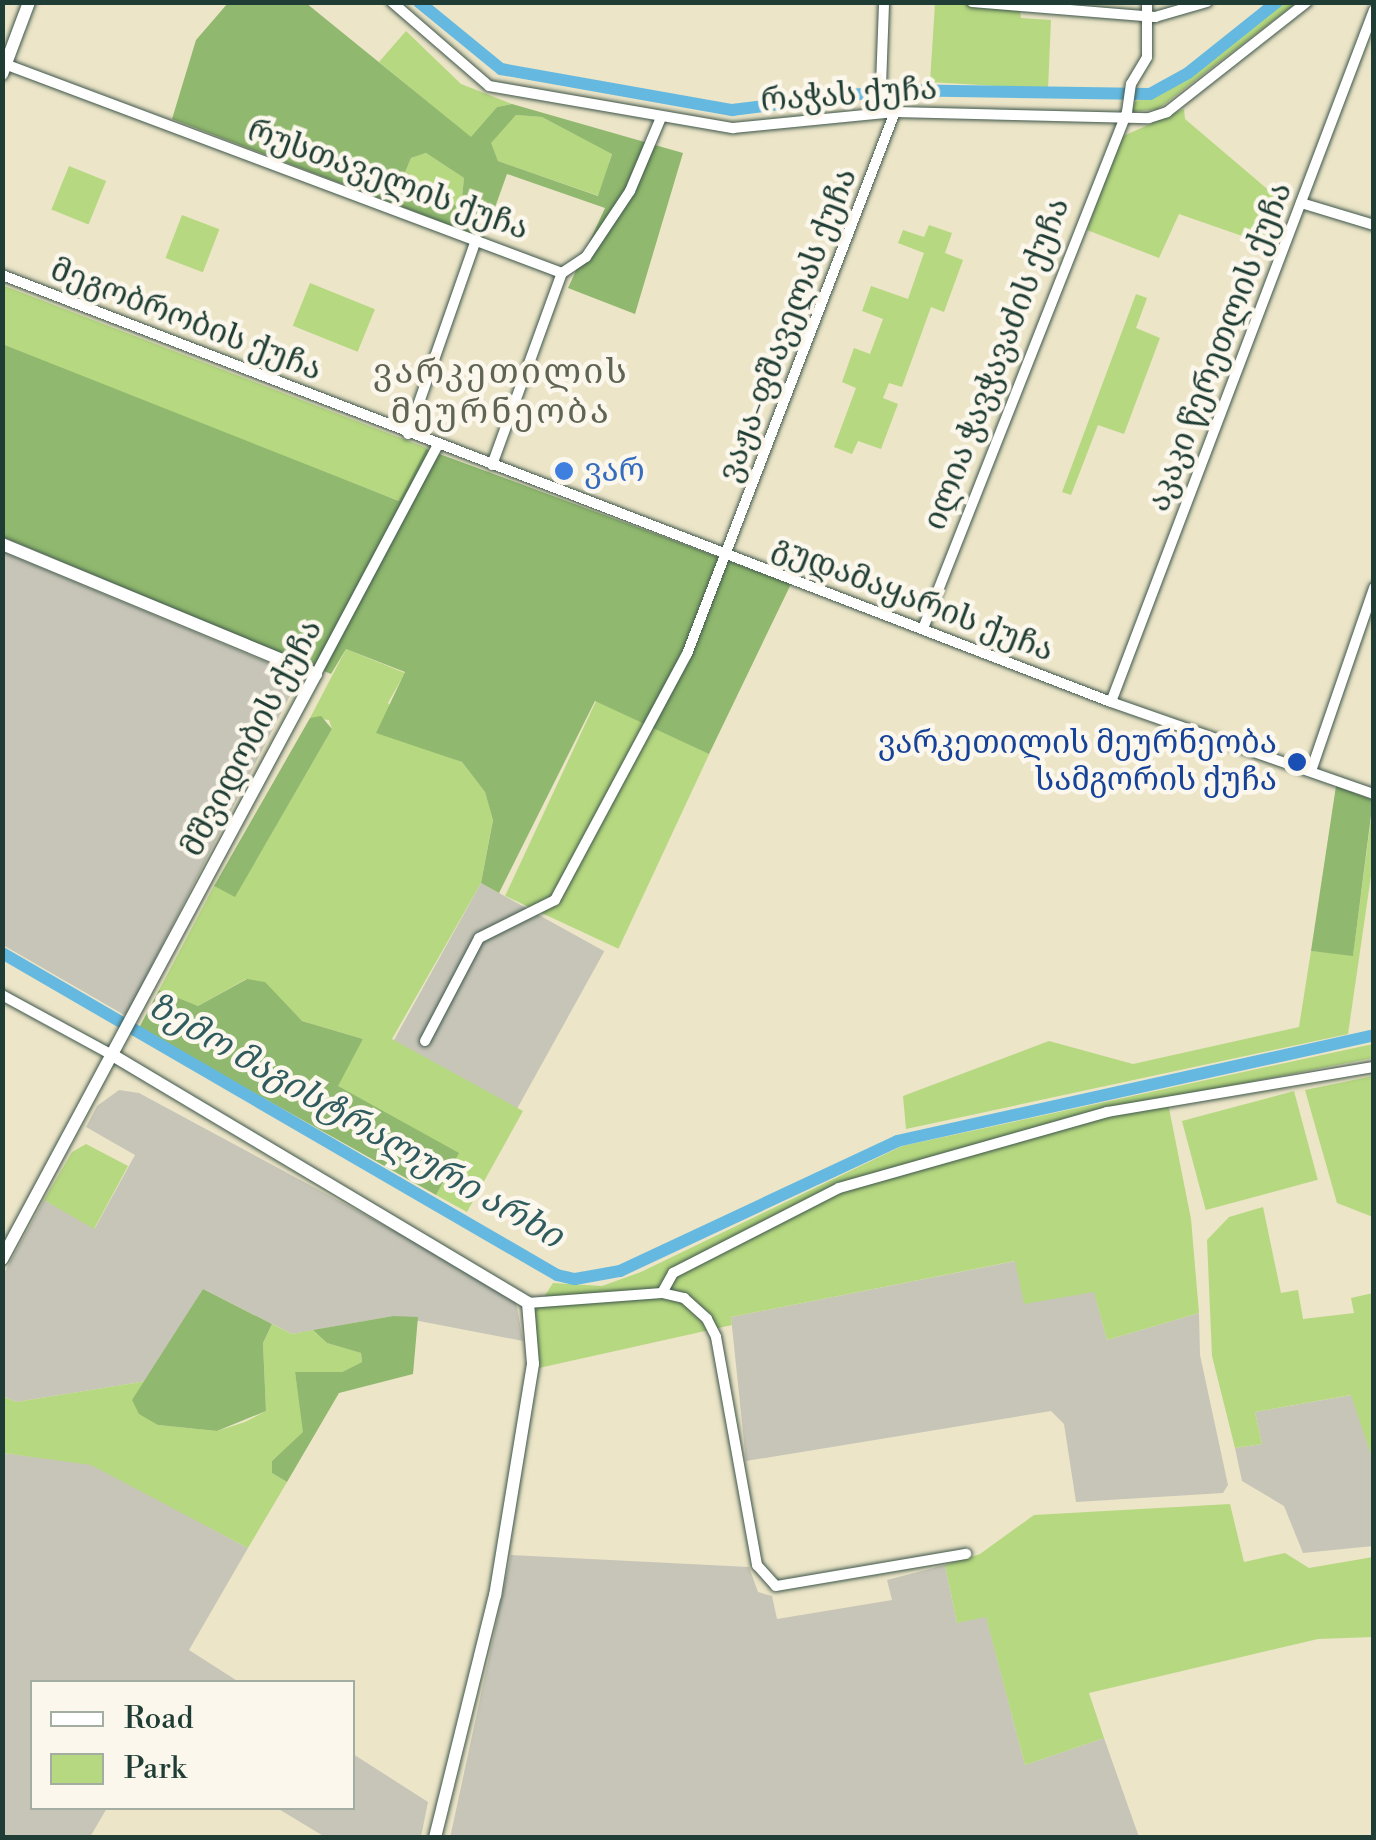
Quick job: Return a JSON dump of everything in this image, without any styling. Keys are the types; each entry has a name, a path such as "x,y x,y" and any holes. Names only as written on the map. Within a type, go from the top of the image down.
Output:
{"street":[{"path":"4,67 29,2"},
{"name":"რაჭას ქუჩა","path":"392,2 489,86 660,120 733,128 896,112 1123,116 1166,112 1306,2"},
{"path":"880,113 884,2"},
{"path":"972,2 1147,17 1207,2"},
{"name":"ილია ჭავჭავაძის ქუჩა","path":"924,626 1123,116 1131,84 1146,57 1147,2"},
{"name":"აკაკი წერეთლის ქუჩა","path":"1111,702 1374,10"},
{"name":"რუსთაველის ქუჩა","path":"4,67 562,273 492,466"},
{"name":"ვაჟა-ფშაველას ქუჩა","path":"425,1041 479,938 555,900 686,654 728,556 896,112"},
{"path":"562,273 586,257 630,190 660,120"},
{"path":"1301,203 1374,225"},
{"path":"408,434 476,240"},
{"name":"მეგობრობის ქუჩა","path":"2,275 437,446"},
{"name":"გუდამაყარის ქუჩა","path":"437,446 924,626 1111,702 1374,794"},
{"name":"მშვიდობის ქუჩა","path":"2,1260 136,1017 437,446"},
{"path":"2,544 316,674"},
{"path":"1311,771 1374,588"},
{"path":"2,995 117,1049 528,1303 662,1293 684,1298 716,1337 763,1579 776,1586 847,1578 966,1554"},
{"path":"662,1293 673,1273 840,1188 1107,1112 1241,1094 1374,1067"},
{"path":"436,1838 498,1577 533,1364 528,1303"}],"shaded area":[{"path":"3,552 300,676 126,1016 3,945"},
{"path":"481,883 604,951 517,1109 394,1040"},
{"path":"119,1090 139,1093 495,1285 516,1302 523,1341 393,1316 292,1334 203,1289 147,1381 16,1402 3,1396 3,1275 44,1200 95,1228 135,1155 86,1127 97,1106"},
{"path":"1016,1261 1094,1291 1107,1340 1199,1313 1200,1355 1228,1485 1223,1493 1076,1502 1064,1424 1051,1411 746,1461 731,1317"},
{"path":"1352,1395 1373,1461 1373,1546 1303,1553 1284,1506 1242,1481 1235,1448 1262,1444 1255,1412"},
{"path":"3,1453 91,1464 248,1548 189,1650 236,1680 30,1680 30,1810 106,1810 90,1837 3,1838"},
{"path":"511,1555 749,1567 758,1592 772,1596 777,1619 892,1600 887,1580 945,1565 957,1623 986,1616 1025,1765 1104,1738 1139,1837 450,1838"},
{"path":"355,1755 428,1802 421,1837 325,1837 280,1810 355,1810"}],"green space":[{"path":"228,3 306,3 471,137 497,107 512,104 683,153 635,314 568,288 605,208 507,174 484,238 172,119 196,40","holes":["516,115 542,117 612,154 598,196 498,161 491,143","426,153 464,178 461,207 399,187 411,158"]},
{"path":"935,3 1019,3 1021,18 1051,20 1048,89 930,82"},
{"path":"1280,3 1296,3 1158,109 1132,112 1135,102 1197,71"},
{"path":"406,31 461,84 512,104 497,107 471,138 379,62"},
{"path":"1184,109 1185,119 1286,205 1271,246 1179,214 1159,258 1087,230 1121,137"},
{"path":"516,115 542,117 612,153 599,196 498,161 490,143"},
{"path":"426,153 464,178 461,208 399,187 411,158"},
{"path":"69,166 106,181 88,225 51,210"},
{"path":"182,215 219,229 203,272 166,258"},
{"path":"929,225 952,233 945,253 963,260 944,312 931,307 902,387 889,383 883,398 898,404 881,449 858,441 852,454 834,447 856,388 842,382 854,348 870,354 883,319 862,311 871,286 908,299 924,253 898,243 903,230 924,237"},
{"path":"310,283 375,309 358,352 293,326"},
{"path":"2,285 427,448 406,503 2,348"},
{"path":"1136,294 1147,298 1136,328 1160,338 1124,434 1098,425 1071,495 1062,492"},
{"path":"2,344 399,501 426,449 791,584 709,754 595,701 499,893 481,883 493,820 485,792 462,762 376,733 405,672 346,649 331,674 3,537"},
{"path":"346,649 405,673 388,703 430,750 462,762 485,792 493,819 481,883 392,1039 523,1111 467,1212 436,1195 458,1153 337,1086 363,1039 302,1021 246,979 198,1006 159,990 214,886 235,896 332,729 329,720 310,718"},
{"path":"596,701 709,754 618,949 505,896"},
{"path":"321,716 332,729 235,897 214,886 310,718"},
{"path":"1336,786 1373,800 1353,956 1311,951"},
{"path":"1373,804 1373,862 1348,1034 906,1129 903,1096 1049,1041 1133,1064 1299,1027 1311,951 1353,955"},
{"path":"247,979 265,982 302,1021 363,1039 338,1086 459,1153 436,1195 139,1028 159,990 198,1006"},
{"path":"1373,1044 1373,1058 1167,1098 1191,1219 1199,1313 1107,1340 1094,1292 1024,1304 1015,1261 731,1317 732,1325 539,1368 535,1311 553,1283 602,1286 641,1272 902,1146"},
{"path":"1374,1076 1373,1217 1337,1203 1305,1090"},
{"path":"1294,1091 1318,1180 1206,1210 1182,1121"},
{"path":"86,1144 128,1166 94,1229 44,1200 72,1152"},
{"path":"1263,1207 1281,1293 1298,1290 1303,1319 1354,1313 1351,1298 1373,1293 1373,1461 1351,1395 1255,1412 1262,1444 1235,1448 1212,1356 1207,1240 1229,1217"},
{"path":"203,1289 272,1324 263,1343 266,1411 217,1431 158,1425 139,1414 132,1400"},
{"path":"393,1316 418,1317 413,1374 339,1393 287,1482 272,1473 272,1461 303,1432 295,1372 342,1372 362,1362 361,1353 327,1343 313,1330"},
{"path":"272,1324 292,1334 313,1330 327,1343 361,1353 362,1362 342,1372 295,1372 304,1432 272,1461 272,1473 287,1482 248,1548 91,1465 3,1453 2,1396 16,1402 147,1381 132,1400 158,1425 217,1431 245,1422 266,1411 263,1343"},
{"path":"1230,1504 1244,1562 1285,1553 1309,1568 1373,1557 1373,1637 1318,1639 1089,1693 1104,1738 1025,1765 986,1617 957,1623 945,1565 980,1554 1034,1515"}],"waterway":[{"path":"419,2 501,69 732,110 892,90 1150,94 1188,73 1277,2"},
{"name":"ზემო მაგისტრალური არხი","path":"2,953 557,1275 575,1279 620,1271 897,1141 1374,1035"}],"place":[{"name":"ვარ","path":"564,471"},
{"name":"ვარკეთილის მეურნეობა სამგორის ქუჩა","path":"1297,762"}],"district":[{"name":"ვარკეთილის მეურნეობა","path":"501,393"}]}
